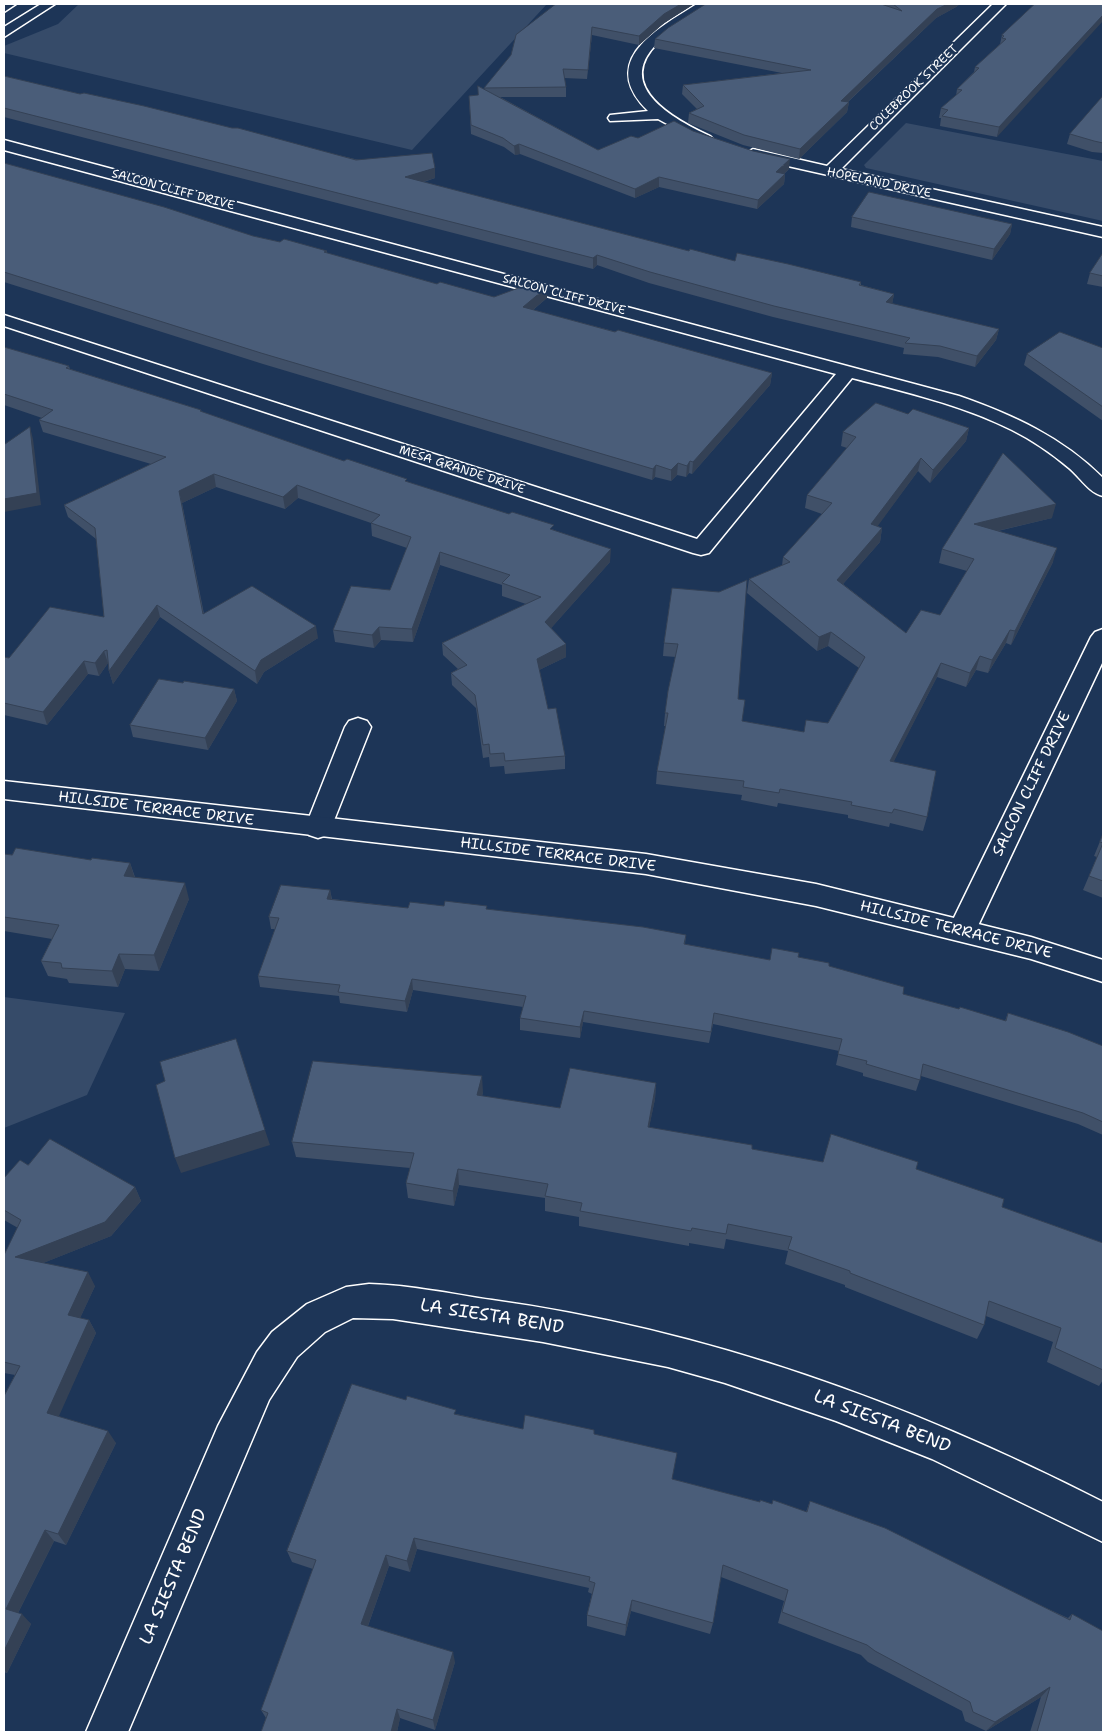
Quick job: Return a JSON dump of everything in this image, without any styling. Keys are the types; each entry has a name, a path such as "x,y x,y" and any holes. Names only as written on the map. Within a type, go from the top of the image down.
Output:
{"street":[{"path":"4,8 10,4"},
{"path":"4,32 50,4"},
{"path":"704,4 660,35 638,59 635,71 636,84 646,100 661,114 678,126 718,144"},
{"name":"COLEBROOK STREET","path":"829,172 1000,4"},
{"path":"615,118 661,114"},
{"name":"SALCON CLIFF DRIVE","path":"4,145 848,371 980,409 1022,427 1055,446 1078,464 1103,490"},
{"name":"HOPELAND DRIVE","path":"736,150 1103,232"},
{"name":"MESA GRANDE DRIVE","path":"4,320 701,548 848,371"},
{"name":"SALCON CLIFF DRIVE","path":"962,930 1103,637"},
{"path":"318,828 358,727"},
{"name":"HILLSIDE TERRACE DRIVE","path":"4,790 318,828 646,864 816,895 1031,948 1103,971"},
{"name":"LA SIESTA BEND","path":"107,1732 233,1440 266,1372 280,1350 299,1330 333,1308 355,1301 385,1302 484,1315 581,1331 668,1350 847,1407 935,1441 1030,1484 1103,1523"}],"shaded area":[{"path":"79,4 547,4 412,150 4,53 4,46 58,24"},
{"path":"906,123 1103,161 1103,221 866,168 864,165"},
{"path":"4,997 125,1013 87,1095 4,1128"}],"building":[{"path":"556,4 681,4 664,14 639,36 592,27 588,70 563,69 566,87 484,88 511,55 516,35"},
{"path":"706,4 881,4 902,11 893,4 948,4 937,9 841,101 849,102 800,149 744,135 689,113 704,106 683,85 811,70 655,39 668,28"},
{"path":"1035,4 1103,4 1103,15 999,127 942,116 948,110 941,108 962,90 957,89 979,68 975,67 1006,39 1002,38 1004,36 1002,35"},
{"path":"4,76 238,128 356,160 432,153 435,168 405,177 689,251 690,249 735,261 737,253 861,282 859,285 894,294 886,302 999,329 977,356 940,346 905,343 910,338 774,306 650,272 597,255 593,258 4,108"},
{"path":"478,86 598,150 631,136 638,138 674,121 693,131 753,151 790,159 776,172 785,174 758,200 659,177 635,189 519,144 514,146 503,138 471,125 469,96 478,95"},
{"path":"1103,96 1103,143 1070,134"},
{"path":"4,163 164,207 253,236 280,242 284,239 437,284 440,282 494,297 532,283 547,287 523,307 615,332 618,330 772,373 693,462 690,461 687,466 678,463 671,470 656,465 653,469 261,353 4,272"},
{"path":"869,192 1012,224 994,249 852,217"},
{"path":"1103,253 1103,276 1090,273"},
{"path":"1060,332 1103,348 1103,407 1027,354"},
{"path":"4,347 69,366 66,368 201,410 344,461 347,459 407,479 405,481 509,514 512,512 554,525 550,529 611,549 545,622 566,644 537,659 548,709 556,708 565,756 505,761 504,753 490,754 489,744 483,745 475,695 451,673 467,665 442,643 541,597 502,583 510,575 440,552 412,629 379,627 372,635 333,630 351,586 390,590 411,537 371,523 380,515 297,485 283,497 214,474 179,491 203,614 252,586 316,626 261,660 255,671 157,605 109,671 107,650 104,651 95,663 84,661 43,712 4,703 4,657 9,658 50,607 104,617 95,528 64,505 166,457 39,420 53,410 4,394"},
{"path":"876,403 908,414 913,409 969,428 933,470 921,458 871,524 882,528 837,580 906,633 921,610 940,615 974,559 942,549 1003,453 1056,504 974,524 1057,548 1015,631 1010,630 992,660 980,656 970,673 941,663 890,761 936,771 927,817 894,809 892,813 851,805 852,802 780,789 779,793 743,787 744,781 657,771 668,713 665,713 668,691 678,644 664,643 672,588 719,592 747,580 738,699 745,700 742,721 804,732 806,720 828,723 865,657 831,632 819,637 749,579 790,562 783,557 832,503 807,495 856,437 843,432"},
{"path":"30,427 37,493 4,499 4,445"},
{"path":"159,679 234,689 205,738 130,725"},
{"path":"1103,843 1103,881 1089,876"},
{"path":"16,848 91,860 92,858 130,863 124,876 185,883 154,955 119,954 112,971 62,968 61,963 41,961 59,925 4,917 4,854 12,855"},
{"path":"281,885 330,890 327,899 408,908 410,902 444,906 445,901 487,906 486,909 643,927 686,935 684,944 770,960 772,948 799,953 798,957 829,963 829,966 904,987 903,994 959,1009 960,1007 1006,1021 1008,1013 1068,1032 1103,1046 1103,1122 1083,1113 923,1064 920,1080 866,1064 867,1061 838,1054 842,1039 714,1013 711,1032 584,1011 580,1027 520,1018 526,996 412,979 405,1001 338,992 340,985 258,976 279,918 269,917"},
{"path":"236,1039 265,1130 175,1158 156,1085 165,1081 160,1062"},
{"path":"313,1061 482,1076 477,1095 560,1108 570,1068 656,1083 648,1127 752,1145 752,1149 823,1162 831,1134 918,1162 916,1169 1004,1199 1002,1207 1103,1243 1103,1370 1055,1348 1061,1328 989,1301 984,1325 850,1273 850,1271 788,1249 792,1237 728,1224 726,1234 692,1228 691,1231 580,1211 582,1203 545,1196 548,1184 458,1169 453,1191 406,1183 414,1153 292,1142"},
{"path":"50,1139 135,1187 105,1222 15,1257 88,1272 68,1315 89,1320 47,1413 108,1431 58,1534 45,1530 6,1609 22,1614 4,1651 4,1396 20,1366 4,1362 4,1255 21,1220 4,1210 4,1178 20,1160 28,1165"},
{"path":"352,1384 406,1400 407,1396 456,1410 454,1414 523,1429 525,1415 594,1430 594,1434 677,1453 672,1479 760,1502 760,1500 772,1504 773,1500 807,1512 810,1501 885,1528 1070,1620 1072,1614 1103,1631 1103,1732 1037,1732 1050,1687 995,1722 973,1712 970,1702 867,1645 782,1612 788,1590 723,1565 713,1623 632,1600 626,1625 587,1615 595,1583 589,1581 590,1577 414,1538 407,1561 386,1555 361,1624 453,1652 433,1720 397,1709 391,1732 261,1732 268,1713 261,1710 316,1560 287,1551"}]}
